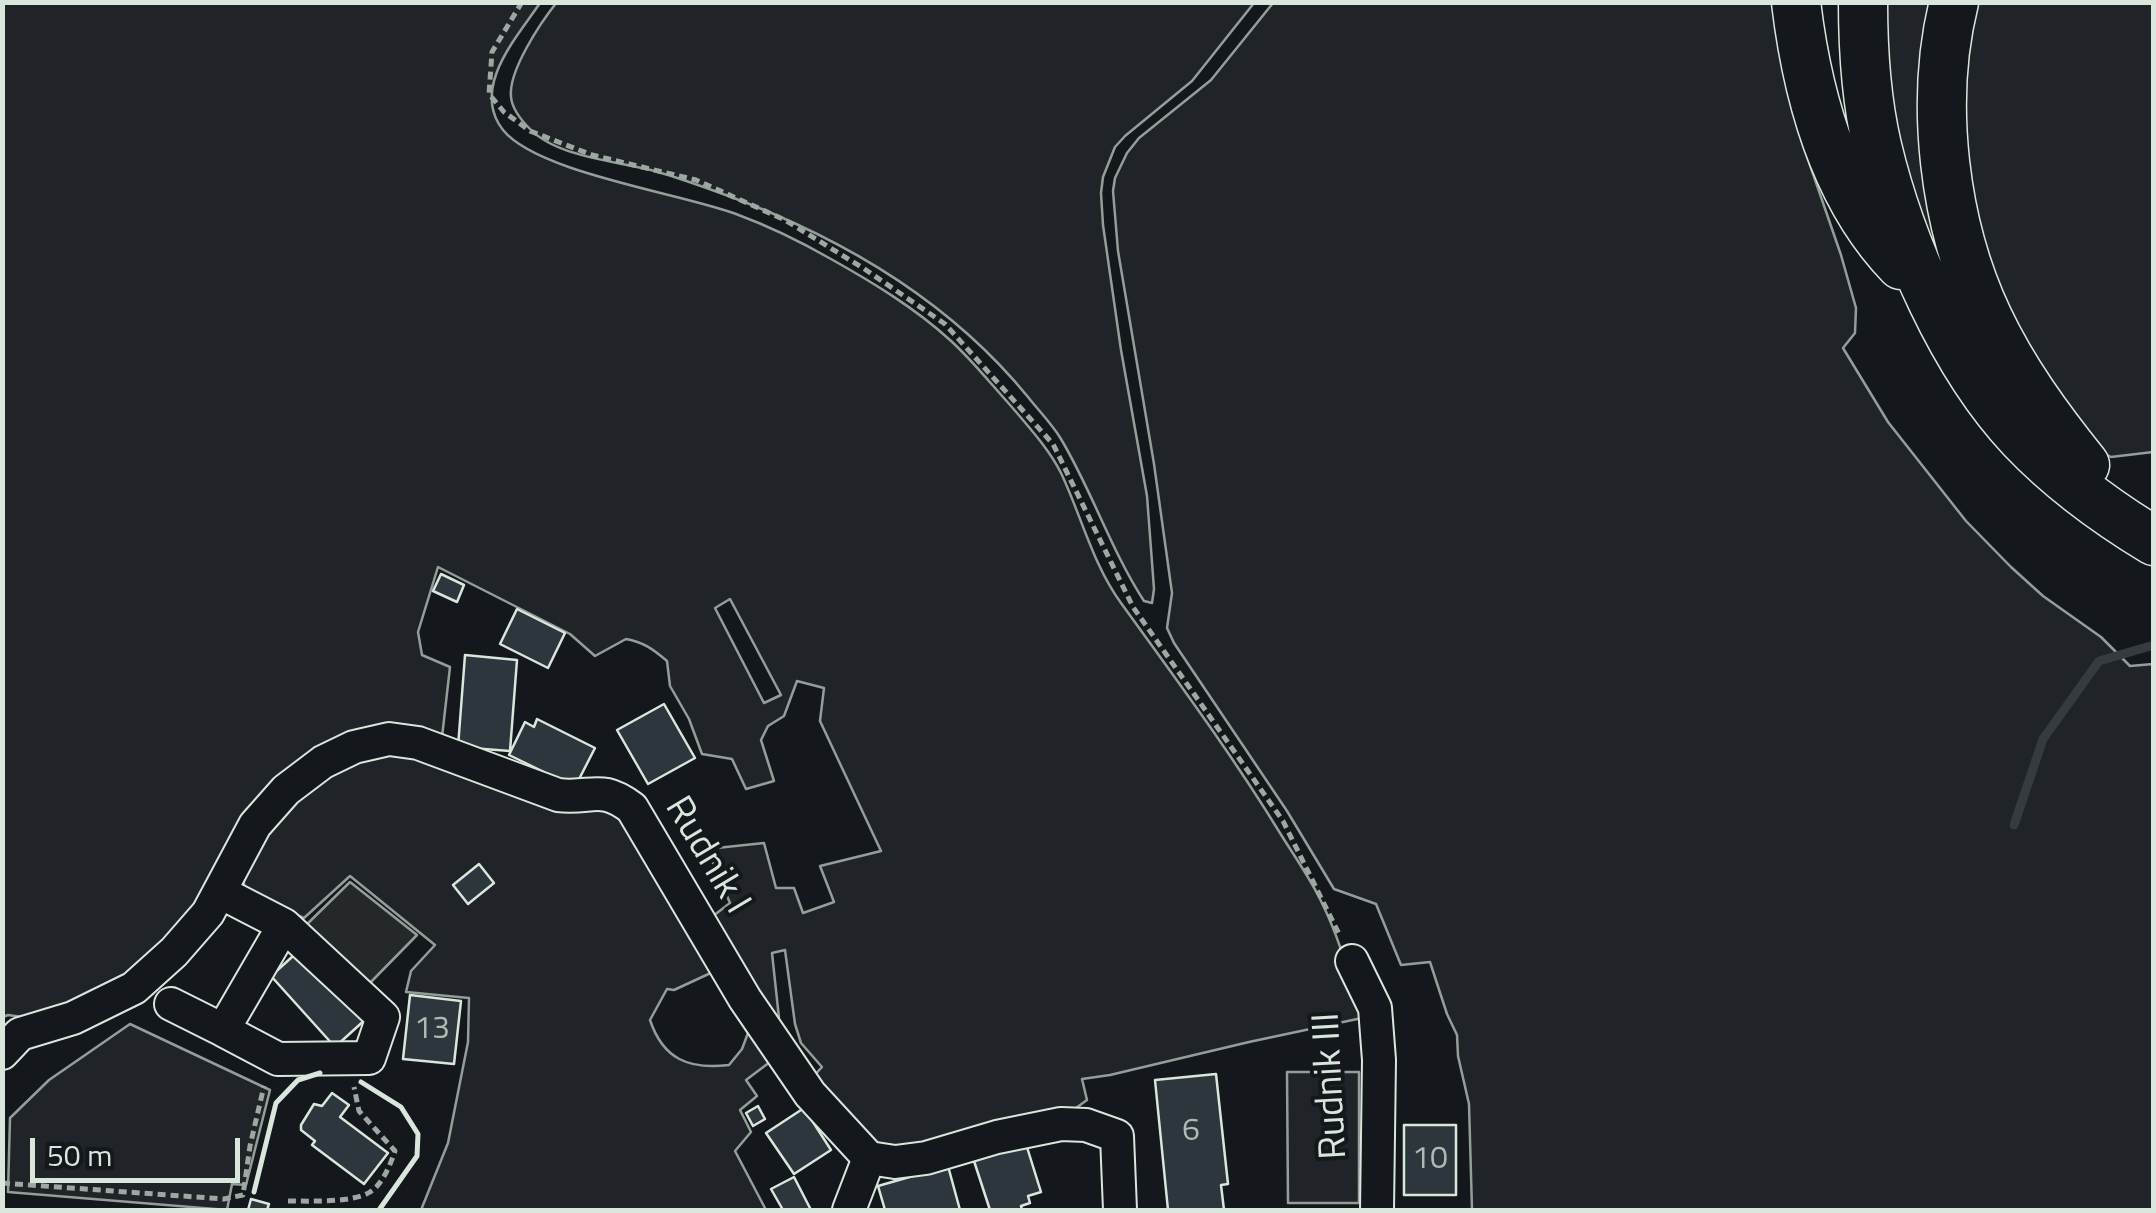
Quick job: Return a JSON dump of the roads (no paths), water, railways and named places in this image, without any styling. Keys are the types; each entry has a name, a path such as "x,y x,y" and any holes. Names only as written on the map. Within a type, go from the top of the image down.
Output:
{"highway":[{"path":"1796,2 1812,88 1835,164 1874,235 1931,296"},
{"path":"1863,2 1863,48 1877,146 1904,233 1964,359 2014,428 2058,473 2145,536"},
{"path":"1954,2 1943,62 1942,133 1956,224 1970,276 1987,317 2032,396 2145,536"}],"street":[{"name":"Rudnik I","path":"2,1052 20,1034 73,1018 134,988 174,952 208,913 255,825 286,790 323,762 354,747 389,739 418,743 558,795 579,798 600,792 616,796 632,808 745,999 810,1094 869,1158"},
{"path":"171,1004 278,1060 368,1058 383,1017 284,925 220,892"},
{"path":"224,1030 284,925"},
{"name":"Rudnik III","path":"1352,960 1374,1008 1378,1060 1376,1210"},
{"path":"849,1210 869,1158 895,1162 926,1158 997,1137 1061,1124 1086,1125 1117,1136 1120,1210"}],"waterway":[{"path":"2014,825 2043,739 2099,661 2154,645"}]}
